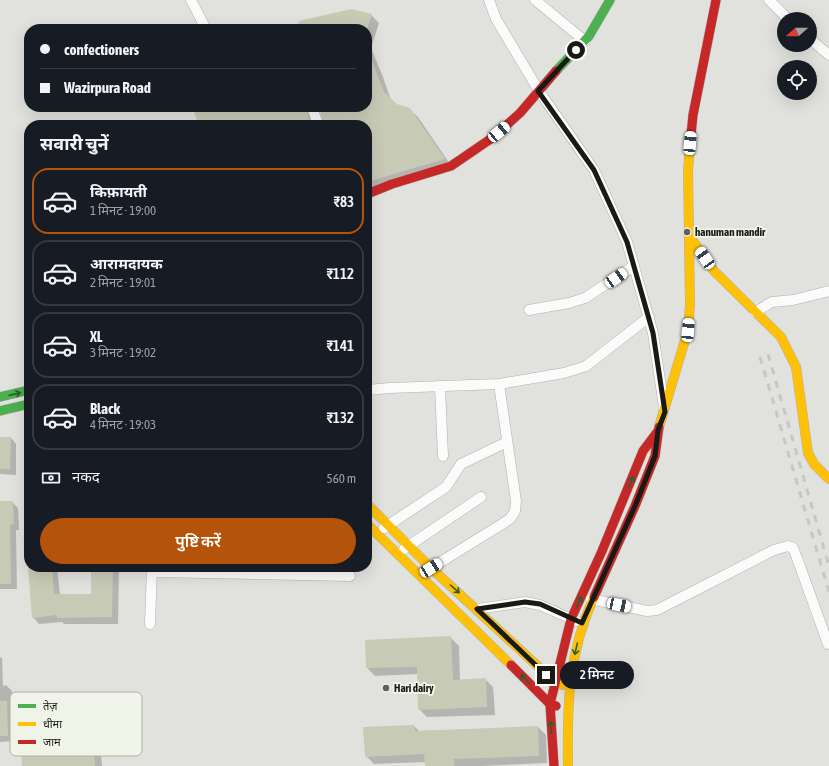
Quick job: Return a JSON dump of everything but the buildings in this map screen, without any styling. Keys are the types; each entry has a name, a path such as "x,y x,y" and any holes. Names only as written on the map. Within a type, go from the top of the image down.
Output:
{"main road":[{"path":"372,192 392,184 451,166 506,126 589,36 610,0"},
{"path":"554,766 550,704 563,646 571,619 602,552 643,451 658,430 665,412 688,330 690,305 687,232 688,172 693,115 716,0"},
{"path":"687,232 714,271 781,337 796,367 808,453 814,464 829,479"},
{"path":"0,397 24,391"},
{"path":"0,411 24,405"},
{"path":"568,766 567,709 569,688 572,665 582,623 591,599 635,506 655,456 658,430"},
{"path":"372,509 431,568 555,682 569,688"},
{"path":"372,529 550,704 567,709"}],"street":[{"path":"191,0 203,24"},
{"path":"489,0 496,19 538,91 594,170 627,242 653,333 665,412"},
{"path":"535,0 584,41"},
{"path":"769,0 781,12"},
{"path":"817,45 829,55"},
{"path":"529,310 569,303 586,298 634,266"},
{"path":"755,312 772,302 793,300 829,291"},
{"path":"372,390 499,384 564,373 586,366 649,318"},
{"path":"431,568 512,517 515,511 516,501 499,384"},
{"path":"440,386 443,456"},
{"path":"377,534 388,525 446,487 461,464 507,442"},
{"path":"397,553 481,497"},
{"path":"591,599 646,611 658,610 774,550 788,546 793,548 828,644"},
{"path":"150,624 152,572"},
{"path":"237,572 350,576"},
{"path":"477,609 525,602 540,604 582,623"}],"railway":[{"path":"768,354 829,566"},
{"path":"760,357 829,592"}],"traffic: fast":[{"path":"556,71 589,36 610,0"},
{"path":"0,397 24,391"},
{"path":"0,411 24,405"}],"traffic: slow":[{"path":"659,427 688,330 690,305 688,171 690,145"},
{"path":"687,232 714,271 781,337 796,367 808,453 814,464 829,479"},
{"path":"372,509 431,568 555,682 562,685"},
{"path":"372,529 511,665"},
{"path":"568,766 569,700 574,659 585,618 594,597"}],"traffic: jam":[{"path":"690,145 693,115 716,0"},
{"path":"372,192 392,184 451,166 492,138 520,113 556,71"},
{"path":"594,597 635,506 655,456 659,427"},
{"path":"554,766 550,704 571,619 602,551 643,451 658,431"},
{"path":"511,665 550,704 556,706"}],"place":[{"name":"hanuman mandir","path":"687,232"},
{"name":"Hari dairy","path":"386,688"}],"route":[{"path":"546,675 477,609 518,602 540,604 582,623 591,599 635,506 655,456 658,430 665,412 653,333 627,242 594,170 580,148 538,91 576,50"}]}
